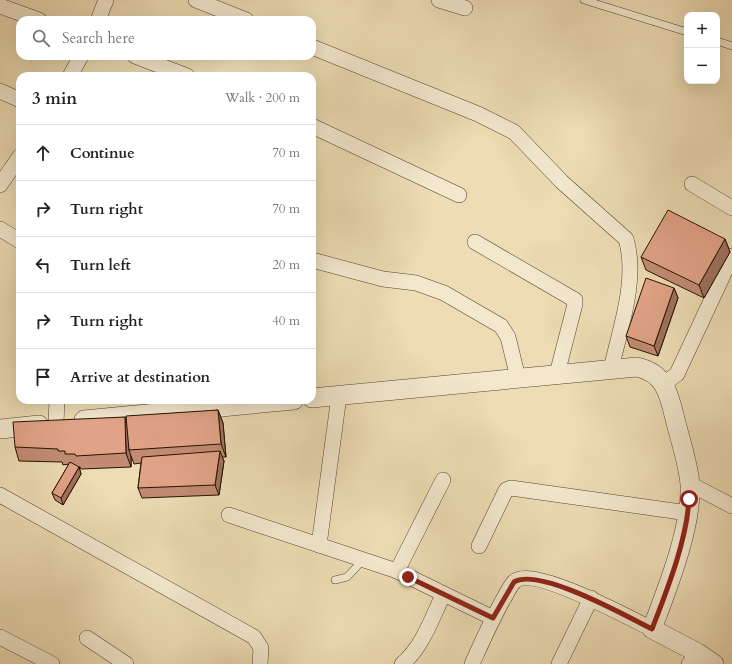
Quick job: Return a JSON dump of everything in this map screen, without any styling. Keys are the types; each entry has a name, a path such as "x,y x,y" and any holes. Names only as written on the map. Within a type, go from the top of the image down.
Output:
{"street":[{"path":"100,16 106,0"},
{"path":"196,0 236,16"},
{"path":"439,0 465,8"},
{"path":"0,6 28,16"},
{"path":"316,49 478,114 514,132 562,182 626,239 630,253 630,280 611,369"},
{"path":"72,72 79,60"},
{"path":"146,60 177,72"},
{"path":"0,91 16,98"},
{"path":"316,128 459,195"},
{"path":"0,185 16,162"},
{"path":"692,184 732,208"},
{"path":"0,229 16,239"},
{"path":"475,242 574,300 575,304 557,374"},
{"path":"316,261 383,278 416,283 444,293 501,326 508,337 518,378"},
{"path":"664,384 677,374 730,266"},
{"path":"316,398 611,369 637,367 649,370 664,384 671,403 690,484 688,514 669,584 652,629"},
{"path":"319,545 339,396"},
{"path":"56,423 57,404"},
{"path":"0,429 213,404"},
{"path":"396,571 443,480"},
{"path":"690,484 732,506"},
{"path":"479,546 506,490 511,488 688,514"},
{"path":"0,495 254,637 261,648 260,664"},
{"path":"229,515 396,571 493,618"},
{"path":"472,664 493,618 514,582 524,578 555,584 590,598 652,629 694,658 714,664"},
{"path":"402,664 408,659 421,641 443,595"},
{"path":"559,664 590,598"},
{"path":"0,637 52,664"},
{"path":"88,638 126,664"}],"lane":[{"path":"584,0 684,31"},
{"path":"720,42 732,46"},
{"path":"335,580 347,577 363,560"}],"building":[{"path":"668,210 725,239 699,285 641,257"},
{"path":"646,278 674,288 654,346 626,336"},
{"path":"218,410 221,444 129,450 126,416"},
{"path":"125,417 126,453 76,456 75,454 65,454 65,451 58,451 58,449 15,447 13,422"},
{"path":"220,451 215,485 138,488 142,457"},
{"path":"70,462 79,467 61,498 52,493"}],"route":[{"path":"408,577 493,618 514,582 524,578 555,584 590,598 652,629 669,584 685,527 689,499"}]}
